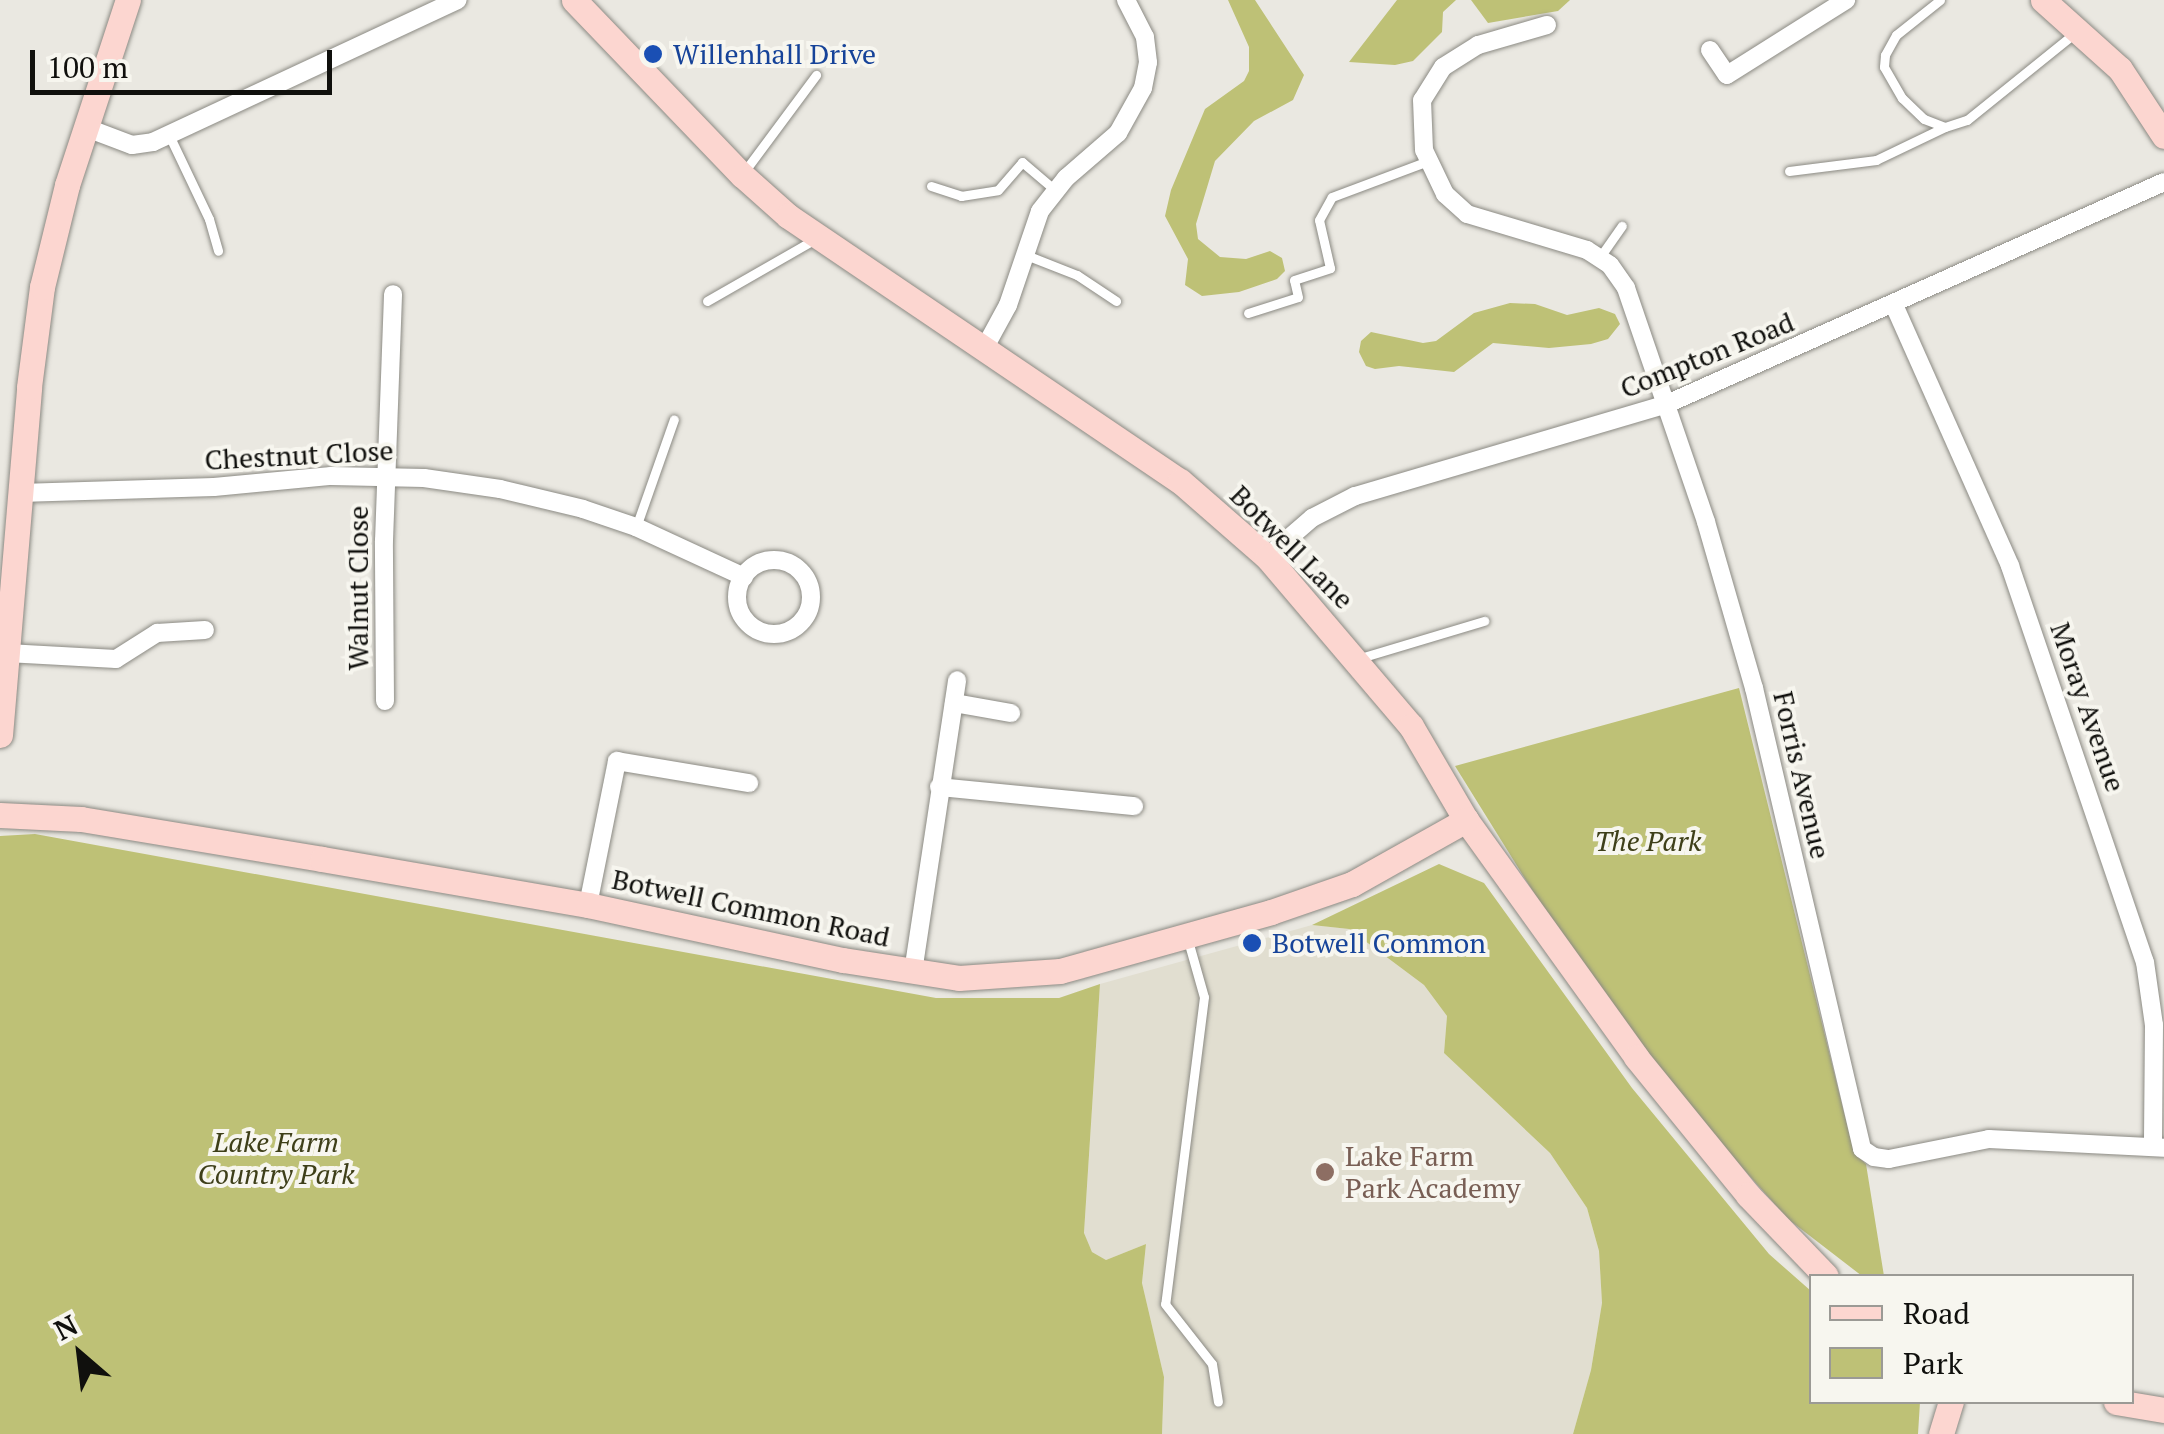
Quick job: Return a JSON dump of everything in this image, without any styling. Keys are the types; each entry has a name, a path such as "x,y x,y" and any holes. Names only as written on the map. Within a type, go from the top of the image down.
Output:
{"street":[{"path":"0,734 13,496 42,287 67,185 128,0"},
{"path":"88,128 132,145 169,135 458,0"},
{"name":"Botwell Lane","path":"574,0 742,174 816,238 1180,481 1267,557 1357,659 1430,753 1466,820 1584,988 1673,1104 1748,1195 1824,1274"},
{"path":"984,349 1008,304 1040,212 1055,190 1118,133 1143,88 1145,38 1126,0"},
{"path":"2043,0 2128,80 2164,136"},
{"path":"1710,50 1727,75 1837,2"},
{"path":"1547,25 1478,45 1436,75 1420,111 1428,161 1445,194 1467,214 1568,243 1600,257"},
{"name":"Compton Road","path":"1267,557 1312,518 1356,496 1667,404 2164,182"},
{"name":"Forris Avenue","path":"1600,257 1626,288 1667,404 1754,688 1854,1130 1862,1149 1874,1158 1900,1158 1990,1139 2159,1147"},
{"name":"Walnut Close","path":"386,701 393,294"},
{"name":"Moray Avenue","path":"1894,305 2003,549 2145,962 2156,1048 2159,1147"},
{"name":"Chestnut Close","path":"13,496 387,476 540,497 636,527 744,577"},
{"path":"770,561 798,569 812,596 806,616 784,633 758,630 744,619 738,602 744,577 770,561"},
{"path":"7,652 116,659 156,633 204,630"},
{"path":"913,972 957,680"},
{"path":"954,703 1011,713"},
{"path":"588,905 617,761 750,783"},
{"path":"939,786 1134,806"},
{"name":"Botwell Common Road","path":"0,815 80,819 588,905 913,972 992,978 1060,971 1352,884 1466,820"},
{"path":"1941,1434 1950,1404"},
{"path":"2128,1404 2164,1410"}],"lane":[{"path":"1940,0 1896,35 1884,67 1902,98 1924,119 1945,126"},
{"path":"1789,171 1876,160 1945,126 1968,120 2078,30"},
{"path":"742,174 816,75"},
{"path":"169,135 209,219 218,251"},
{"path":"1248,313 1298,297 1294,280 1330,268 1319,220 1332,197 1428,161"},
{"path":"930,186 961,196 998,190 1022,162 1055,190"},
{"path":"1600,257 1622,226"},
{"path":"707,301 816,238"},
{"path":"1023,254 1076,275 1116,301"},
{"path":"636,527 674,419"},
{"path":"1357,659 1484,621"},
{"path":"1187,936 1204,997 1165,1304 1212,1364 1218,1402"}],"shaded area":[{"name":"Lake Farm Park Academy","path":"1312,925 1349,929 1424,985 1447,1016 1444,1053 1550,1153 1587,1208 1599,1251 1602,1303 1591,1370 1573,1434 1162,1434 1164,1377 1142,1283 1146,1244 1106,1260 1092,1252 1084,1234 1100,984"}],"green space":[{"path":"1228,0 1255,0 1304,75 1293,100 1254,121 1215,161 1196,224 1198,239 1220,257 1246,259 1270,251 1282,258 1285,271 1277,279 1239,292 1202,296 1185,285 1188,259 1165,216 1171,190 1205,109 1244,81 1249,71 1249,47"},
{"path":"1397,0 1456,0 1443,12 1442,32 1413,61 1395,65 1349,62"},
{"path":"1471,0 1570,0 1558,11 1488,23"},
{"path":"1510,303 1535,304 1567,315 1599,308 1615,314 1620,324 1608,339 1591,344 1549,348 1493,343 1454,372 1399,366 1375,369 1366,366 1359,352 1361,341 1371,332 1423,343 1436,341 1474,313"},
{"name":"The Park","path":"1739,688 1854,1153 1866,1164 1884,1274 1859,1274 1788,1219 1680,1098 1547,914 1455,766"},
{"name":"Lake Farm Country Park","path":"35,834 936,998 1059,998 1100,984 1084,1233 1092,1252 1106,1260 1146,1244 1142,1283 1164,1377 1162,1434 0,1434 0,836"},
{"path":"1439,864 1484,883 1632,1088 1769,1254 1809,1289 1809,1404 1920,1404 1918,1434 1573,1434 1591,1370 1602,1303 1599,1251 1587,1208 1550,1153 1444,1053 1447,1016 1424,985 1349,929 1312,925"}],"place":[{"name":"Willenhall Drive","path":"653,54"},
{"name":"Botwell Common","path":"1252,943"},
{"name":"Lake Farm Park Academy","path":"1325,1172"}]}
